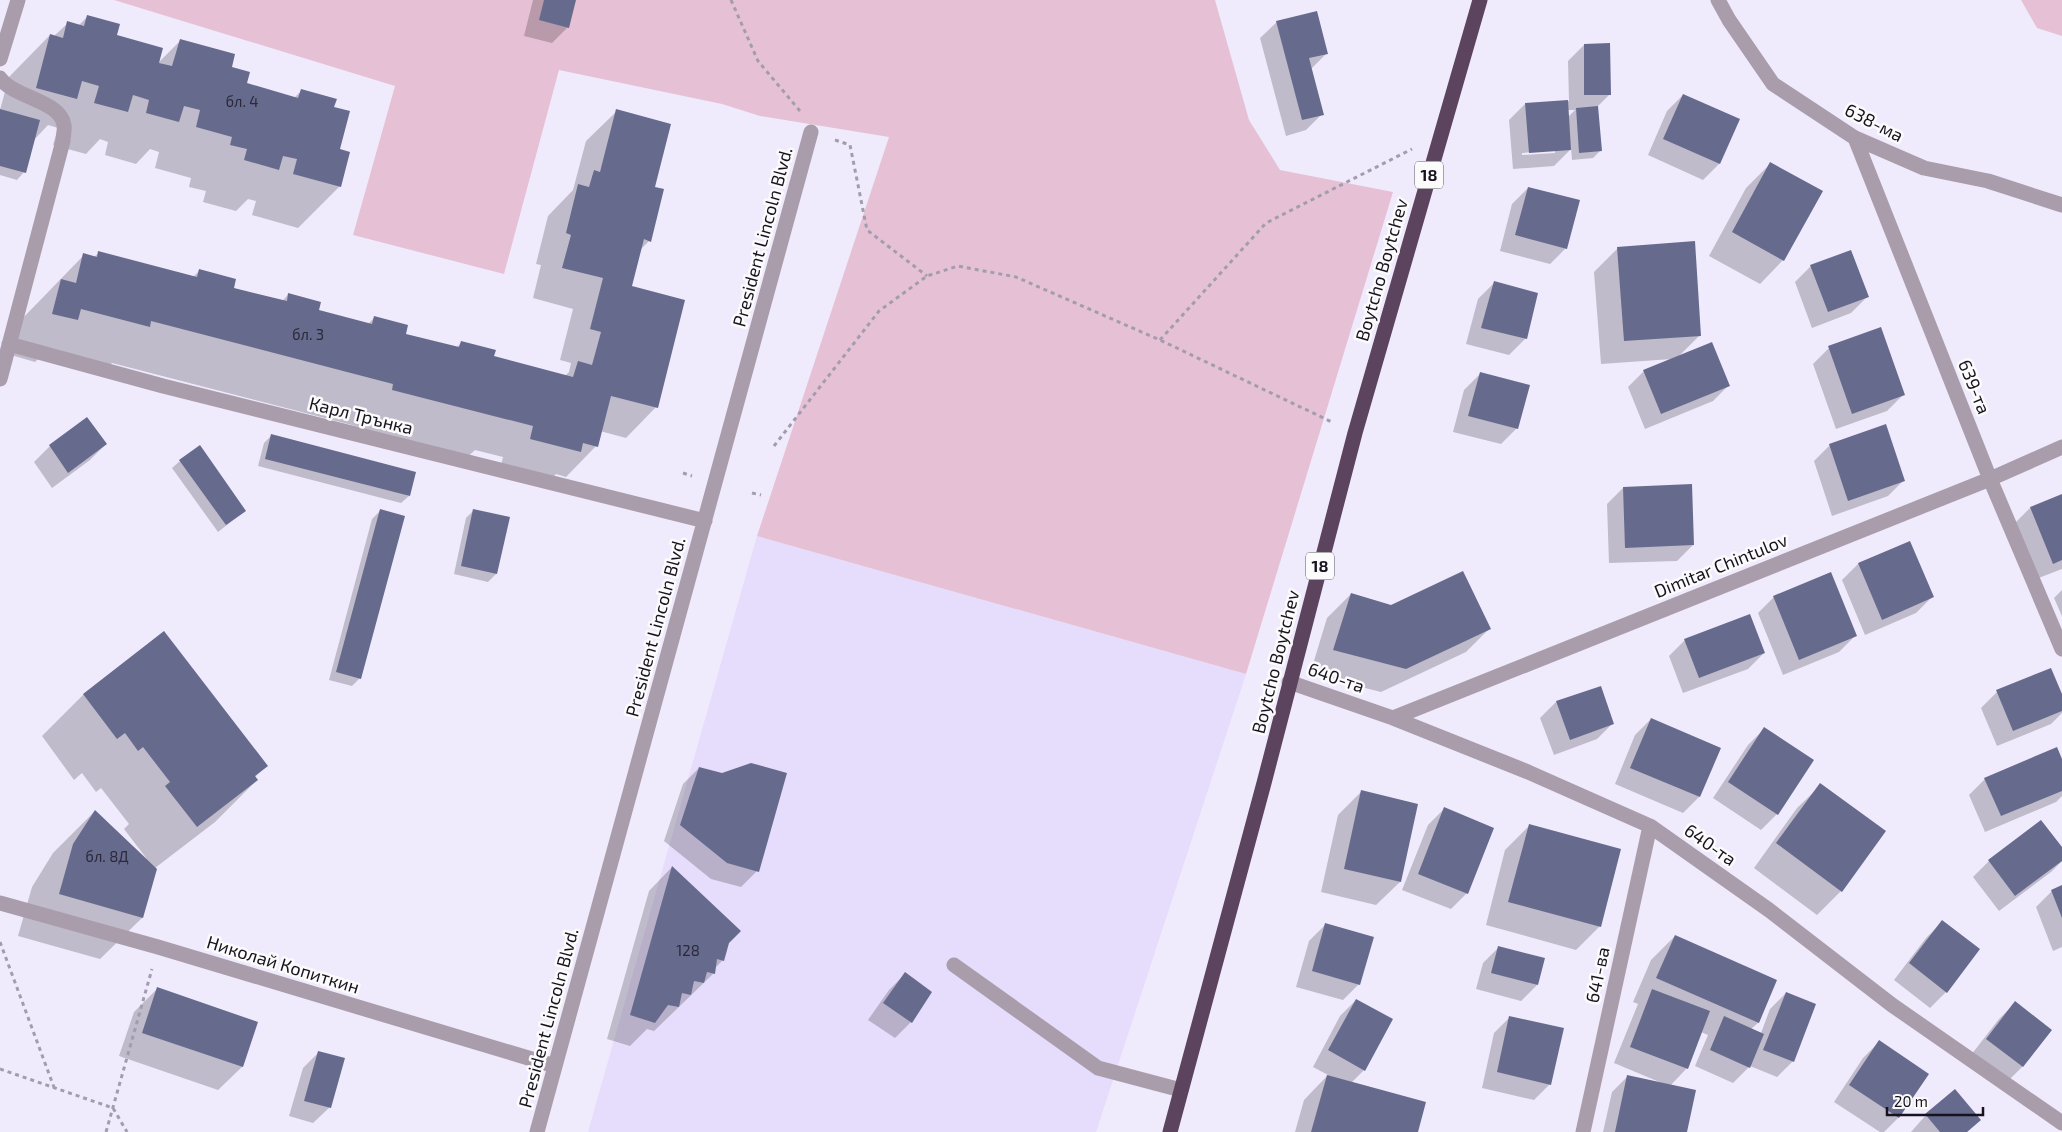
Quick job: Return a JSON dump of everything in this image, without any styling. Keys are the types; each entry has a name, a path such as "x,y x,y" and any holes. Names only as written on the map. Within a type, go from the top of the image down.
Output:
{"highway":[{"name":"Boytcho Boytchev","path":"1170,1132 1264,783 1355,433 1480,0"}],"street":[{"path":"0,59 18,0"},
{"name":"638-ма","path":"1718,0 1729,20 1773,84 1855,138 1924,168 1988,181 2062,205"},
{"path":"0,78 5,86 55,109 64,124 63,141 0,379"},
{"name":"President Lincoln Blvd.","path":"537,1132 811,132"},
{"name":"639-та","path":"1855,138 1990,479 2062,649"},
{"name":"Карл Трънка","path":"9,344 163,386 704,521"},
{"name":"Dimitar Chintulov","path":"1393,718 1990,479 2062,447"},
{"name":"640-та","path":"1289,682 1393,718 1528,772 1650,826 1769,910 1892,1005 2062,1123"},
{"name":"641-ва","path":"1583,1132 1650,826"},
{"name":"Николай Копиткин","path":"0,904 158,947 555,1066"},
{"path":"954,965 1098,1068 1181,1090"}],"path":[{"path":"731,0 758,61 803,114 811,132 850,145 867,230 927,276"},
{"path":"1160,340 1266,223 1440,135"},
{"path":"774,446 879,311 927,276 958,266 1016,277 1160,340 1355,433"},
{"path":"683,473 693,476"},
{"path":"752,493 760,495"},
{"path":"0,942 55,1090"},
{"path":"106,1132 158,947"},
{"path":"0,1069 55,1090 113,1108 127,1132"}],"shaded area":[{"path":"114,0 1215,0 1249,120 1280,170 1393,192 1246,674 757,536 889,137 760,116 722,104 559,70 504,274 353,235 395,86"},
{"path":"2021,0 2062,0 2062,36 2037,28"},
{"path":"757,536 1246,674 1096,1132 588,1132"}],"building":[{"path":"544,0 576,0 569,28 539,20"},
{"path":"1317,11 1328,54 1309,58 1324,115 1302,120 1276,21"},
{"path":"87,15 120,24 117,35 163,48 159,63 172,66 180,39 235,54 232,67 250,72 247,83 298,98 301,89 337,99 334,107 350,111 340,149 350,152 341,187 293,174 297,159 283,156 279,170 244,160 247,149 230,145 232,137 196,127 200,110 184,106 179,122 146,113 149,100 133,95 128,112 94,103 99,86 82,81 77,99 36,88 50,34 63,38 67,21 84,26"},
{"path":"1610,43 1611,95 1584,95 1584,44"},
{"path":"1683,94 1740,119 1720,164 1663,139"},
{"path":"1568,100 1571,150 1529,153 1525,103"},
{"path":"1598,106 1602,151 1579,153 1576,108"},
{"path":"0,109 40,120 26,173 0,166"},
{"path":"616,109 671,124 655,187 664,189 651,242 644,239 632,286 685,300 658,408 611,396 598,447 583,443 581,452 530,439 533,426 392,390 393,384 151,321 150,327 81,309 78,320 52,314 61,279 76,283 83,253 97,257 98,251 197,277 199,269 236,279 234,288 287,301 288,293 321,302 319,310 372,324 374,316 408,325 406,334 459,347 461,341 496,350 494,356 573,377 578,361 592,365 601,332 590,329 603,278 562,268 571,235 566,233 578,184 589,187 594,170 600,172"},
{"path":"1770,162 1823,191 1784,261 1732,232"},
{"path":"1528,187 1580,200 1567,249 1515,235"},
{"path":"1695,241 1701,336 1624,341 1617,247"},
{"path":"1851,250 1869,297 1828,312 1810,265"},
{"path":"1494,281 1538,293 1527,339 1481,328"},
{"path":"1881,327 1905,395 1852,414 1828,346"},
{"path":"1712,342 1730,386 1661,414 1643,370"},
{"path":"1480,372 1530,385 1518,429 1468,416"},
{"path":"87,417 107,444 68,473 49,445"},
{"path":"1886,424 1905,481 1848,501 1829,444"},
{"path":"271,434 416,472 410,496 265,459"},
{"path":"200,445 246,511 226,525 179,460"},
{"path":"1692,484 1694,545 1625,548 1623,487"},
{"path":"2062,494 2062,560 2053,564 2030,507"},
{"path":"380,509 405,516 361,679 336,672"},
{"path":"473,509 510,517 497,574 461,566"},
{"path":"1910,541 1934,597 1882,620 1858,563"},
{"path":"1463,571 1491,629 1406,669 1333,650 1351,593 1391,605"},
{"path":"1831,572 1857,636 1799,660 1773,596"},
{"path":"1750,614 1765,653 1699,678 1684,639"},
{"path":"164,631 268,766 255,776 258,780 197,827 165,786 170,782 143,747 138,751 125,733 117,739 83,694"},
{"path":"2051,668 2062,694 2062,711 2013,731 1996,690"},
{"path":"1601,686 1614,724 1570,740 1556,701"},
{"path":"1651,718 1721,748 1700,797 1630,768"},
{"path":"1764,727 1814,760 1778,815 1728,782"},
{"path":"2057,747 2062,759 2062,791 2001,816 1984,778"},
{"path":"751,763 787,773 759,872 727,863 680,825 699,767 722,773"},
{"path":"1820,783 1886,831 1842,892 1776,843"},
{"path":"1361,790 1418,804 1401,882 1344,869"},
{"path":"1444,807 1494,828 1468,894 1418,874"},
{"path":"95,810 157,869 143,918 59,894 73,844"},
{"path":"2041,820 2062,847 2062,861 2015,896 1988,860"},
{"path":"1529,824 1621,849 1601,927 1508,902"},
{"path":"672,866 741,931 729,943 724,961 717,959 715,974 707,972 704,983 694,981 691,995 682,993 679,1007 668,1005 655,1023 630,1015"},
{"path":"2062,885 2062,918 2051,890"},
{"path":"1942,920 1980,949 1947,993 1909,963"},
{"path":"1325,923 1374,937 1360,985 1312,971"},
{"path":"1675,935 1777,980 1759,1023 1656,978"},
{"path":"1498,946 1545,958 1538,985 1491,973"},
{"path":"905,972 932,992 912,1023 883,1003"},
{"path":"157,987 258,1022 243,1067 142,1033"},
{"path":"1652,989 1710,1011 1688,1069 1630,1047"},
{"path":"1786,992 1816,1004 1794,1062 1763,1050"},
{"path":"1356,999 1393,1019 1365,1071 1328,1050"},
{"path":"2015,1001 2052,1030 2023,1067 1986,1039"},
{"path":"1509,1016 1564,1028 1551,1085 1497,1072"},
{"path":"1724,1016 1764,1034 1750,1068 1710,1050"},
{"path":"1879,1040 1929,1074 1899,1118 1849,1085"},
{"path":"318,1051 345,1058 331,1108 304,1101"},
{"path":"1327,1075 1426,1102 1418,1132 1311,1132"},
{"path":"1627,1075 1696,1090 1687,1132 1615,1132"},
{"path":"1955,1089 1981,1120 1967,1132 1940,1132 1925,1114"}]}
